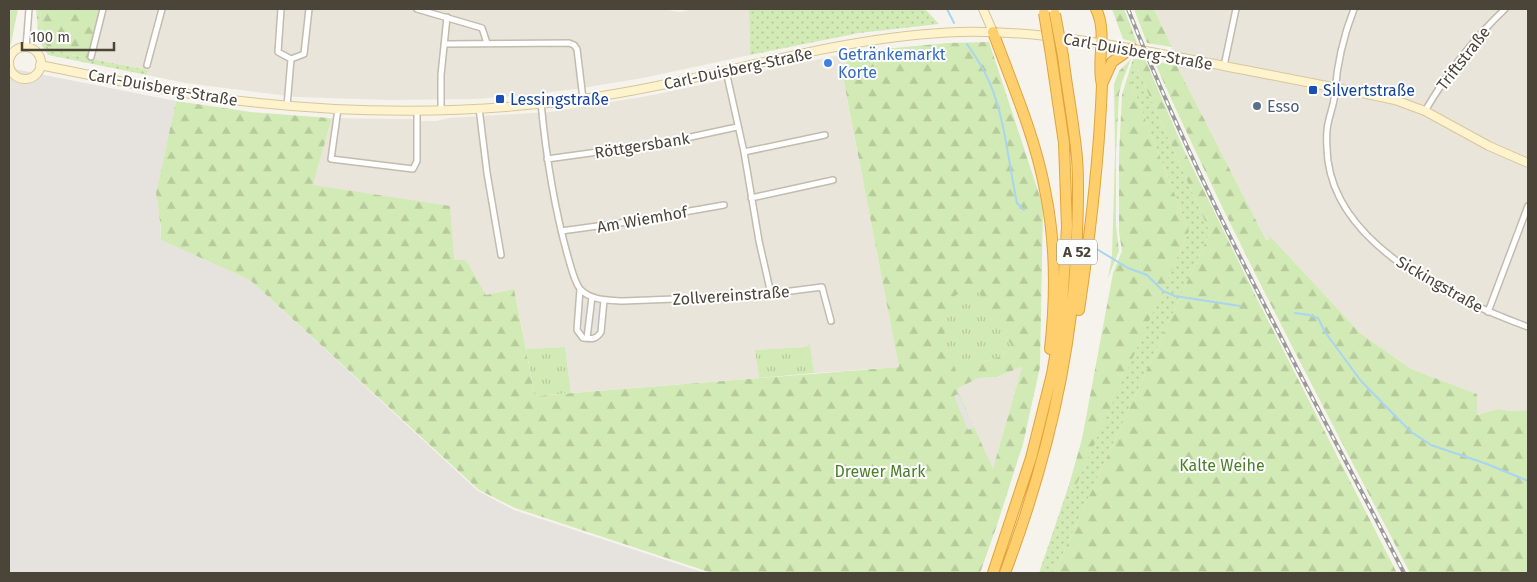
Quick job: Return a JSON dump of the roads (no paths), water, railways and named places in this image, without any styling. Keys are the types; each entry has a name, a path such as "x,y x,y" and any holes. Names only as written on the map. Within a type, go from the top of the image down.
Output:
{"highway":[{"path":"1046,447 1057,425 1071,362 1086,266 1100,140 1102,42 1101,26 1096,9"},
{"name":"A 52","path":"993,573 1031,458 1052,374 1061,322 1068,228 1064,143 1051,55 1049,11"},
{"name":"A 52","path":"1005,573 1032,497 1046,447 1064,371 1072,319 1078,211 1077,158 1063,56 1049,11"},
{"path":"993,32 1046,190 1055,278 1049,360 1052,374"},
{"path":"1102,85 1112,62 1132,48"}],"main road":[{"path":"983,9 993,32"},
{"name":"Carl-Duisberg-Straße","path":"40,65 171,90 247,102 338,109 417,110 541,104 583,99 726,71 835,46 876,40 928,34 993,32 1054,36 1102,42 1395,100 1424,111 1489,146 1528,163"},
{"path":"26,48 36,52 40,65 35,75 31,78 22,79 12,73 9,61 13,52 26,48"}],"street":[{"path":"26,48 29,9"},
{"path":"91,57 104,9"},
{"path":"147,65 162,9"},
{"path":"281,9 278,52 291,59 304,54 309,9"},
{"path":"417,9 482,28 488,43"},
{"path":"1224,66 1236,9"},
{"path":"1335,87 1343,38 1354,9"},
{"name":"Triftstraße","path":"1424,111 1459,58 1483,30 1505,9"},
{"path":"441,109 441,76 447,17"},
{"path":"444,44 569,43 577,49 583,99"},
{"path":"287,106 291,59"},
{"path":"726,71 744,152 750,198 771,294"},
{"name":"Sickingstraße","path":"1335,87 1327,130 1328,160 1333,184 1346,208 1360,226 1382,249 1413,272 1451,295 1528,327"},
{"path":"541,104 546,159 561,231 580,289 577,330 583,338 596,338 601,332 604,300"},
{"path":"479,108 486,173 501,255"},
{"path":"338,109 331,158 413,169 417,161 417,110"},
{"name":"Röttgersbank","path":"546,159 671,142 738,127"},
{"path":"744,152 824,135"},
{"path":"750,198 834,180"},
{"name":"Am Wiemhof","path":"561,231 627,222 724,204"},
{"path":"1488,312 1528,206"},
{"name":"Zollvereinstraße","path":"580,289 592,297 604,300 632,301 771,294 822,287 831,321"},
{"path":"587,338 592,297"}],"waterway":[{"path":"947,9 954,23"},
{"path":"967,44 982,66 993,91 1004,133 1017,203 1024,210"},
{"path":"1095,248 1128,268 1147,275 1163,291 1175,296 1240,306"},
{"path":"1295,313 1318,318 1325,332 1361,381 1410,431 1431,445 1487,464 1528,481"}],"railway":[{"path":"1128,9 1158,82 1224,224 1404,573"}],"place":[{"name":"Getränkemarkt Korte","path":"828,63"},
{"name":"Silvertstraße","path":"1313,90"},
{"name":"Lessingstraße","path":"500,99"},
{"name":"Esso","path":"1257,106"}],"park label":[{"name":"Kalte Weihe","path":"1222,465"},
{"name":"Drewer Mark","path":"880,471"}]}
